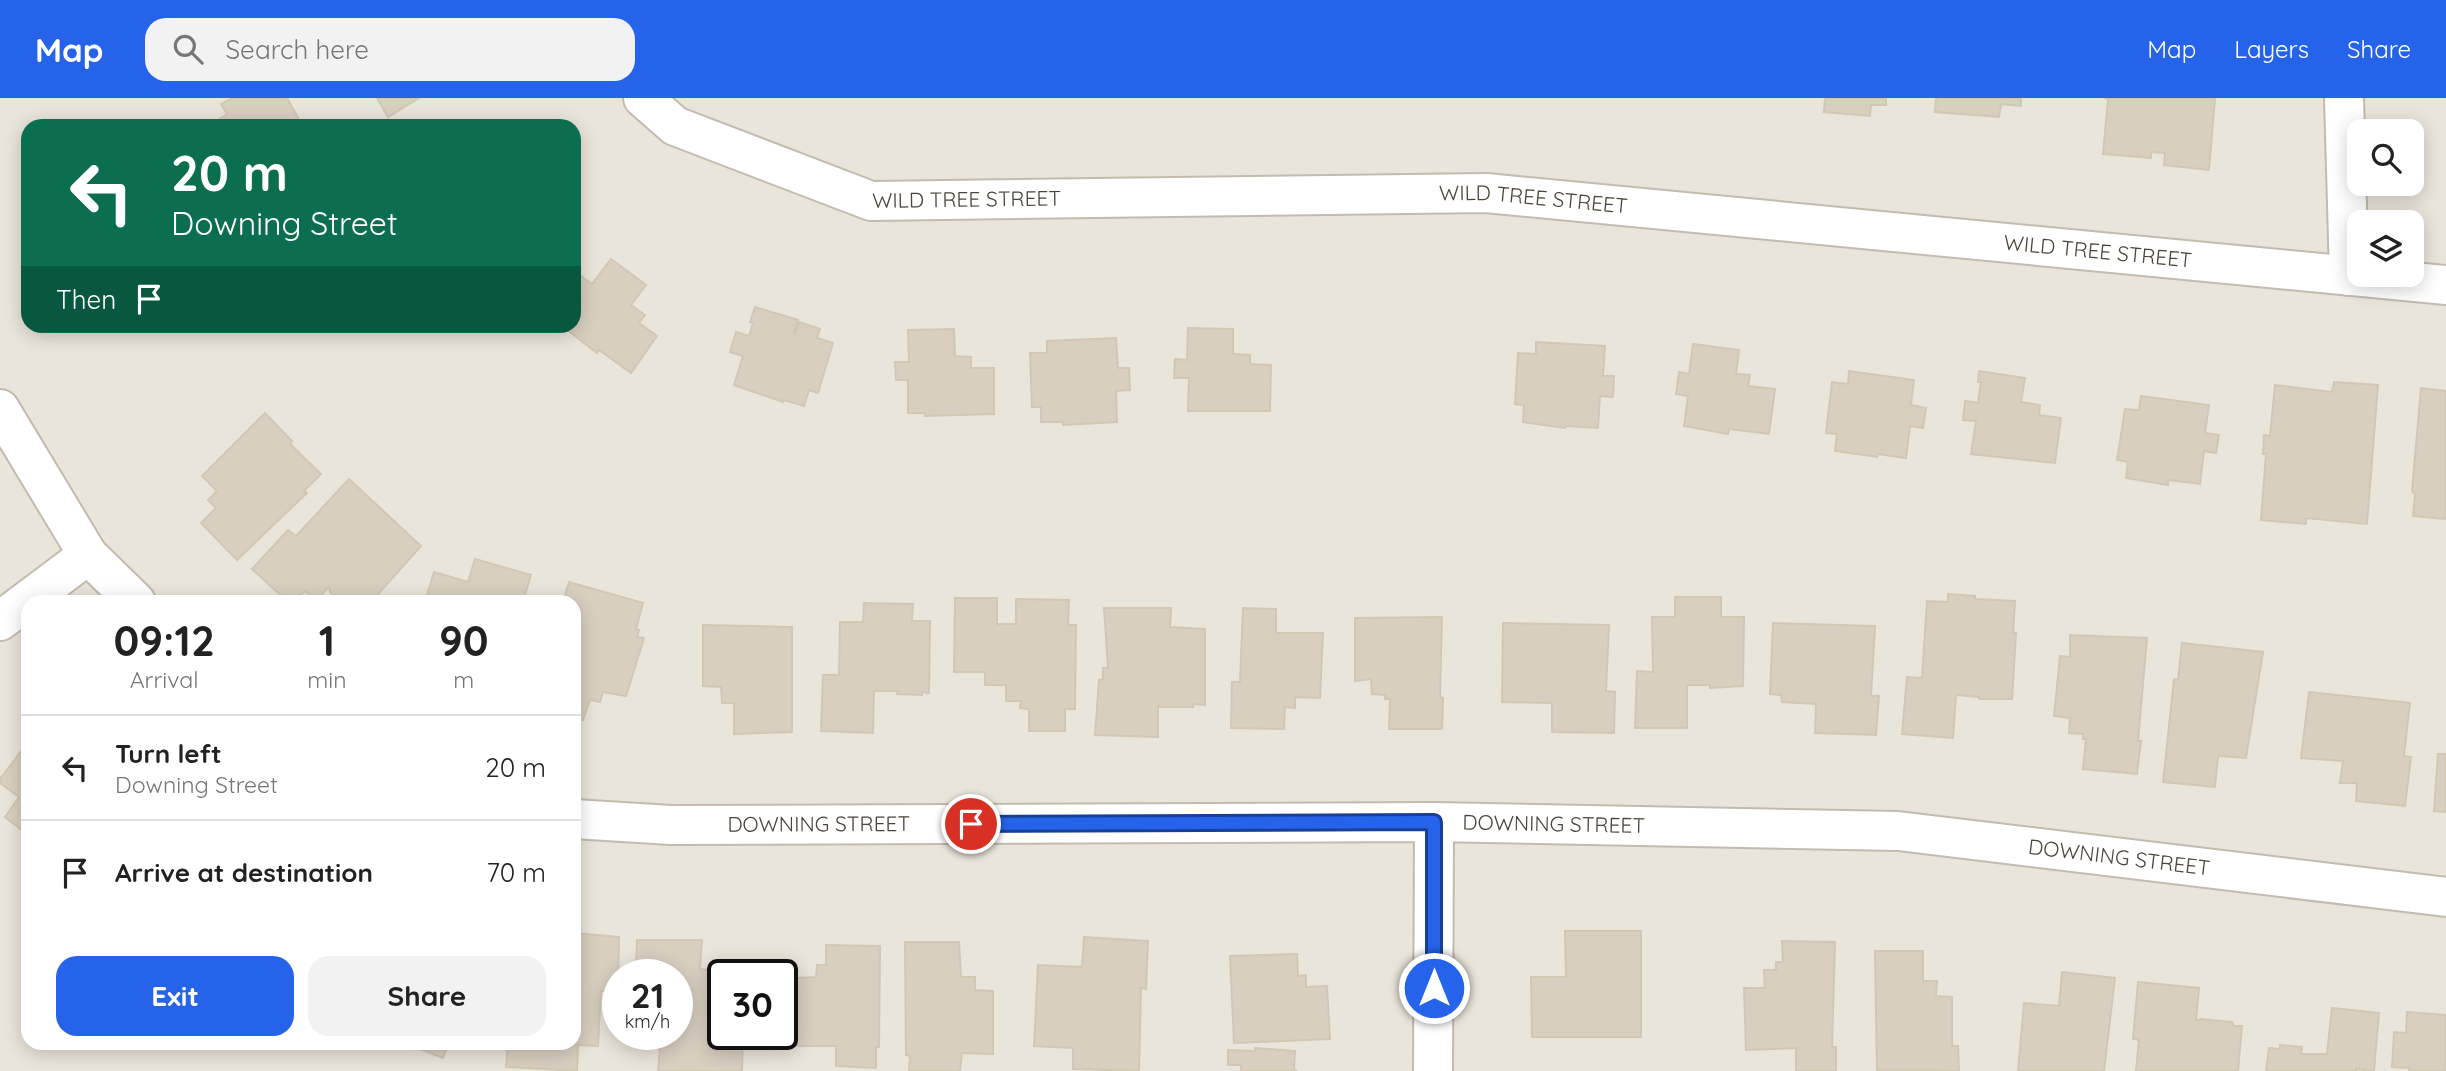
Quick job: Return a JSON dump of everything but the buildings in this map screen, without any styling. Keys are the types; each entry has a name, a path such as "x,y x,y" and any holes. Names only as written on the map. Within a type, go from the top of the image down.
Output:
{"street":[{"name":"WILD TREE STREET","path":"643,98 675,127 872,201 1486,192 2347,276"},
{"path":"2344,98 2347,210"},
{"name":"WILD TREE STREET","path":"2424,283 2446,285"},
{"path":"0,409 88,555 129,595"},
{"path":"35,595 88,555"},
{"path":"0,621 21,605"},
{"name":"DOWNING STREET","path":"581,819 671,825 1434,822 1898,831 2446,897"},
{"path":"1433,1071 1434,822"}],"shaded area":[{"path":"0,98 2446,98 2446,1071 0,1071"}],"route":[{"path":"971,824 1434,822 1434,988"}]}
